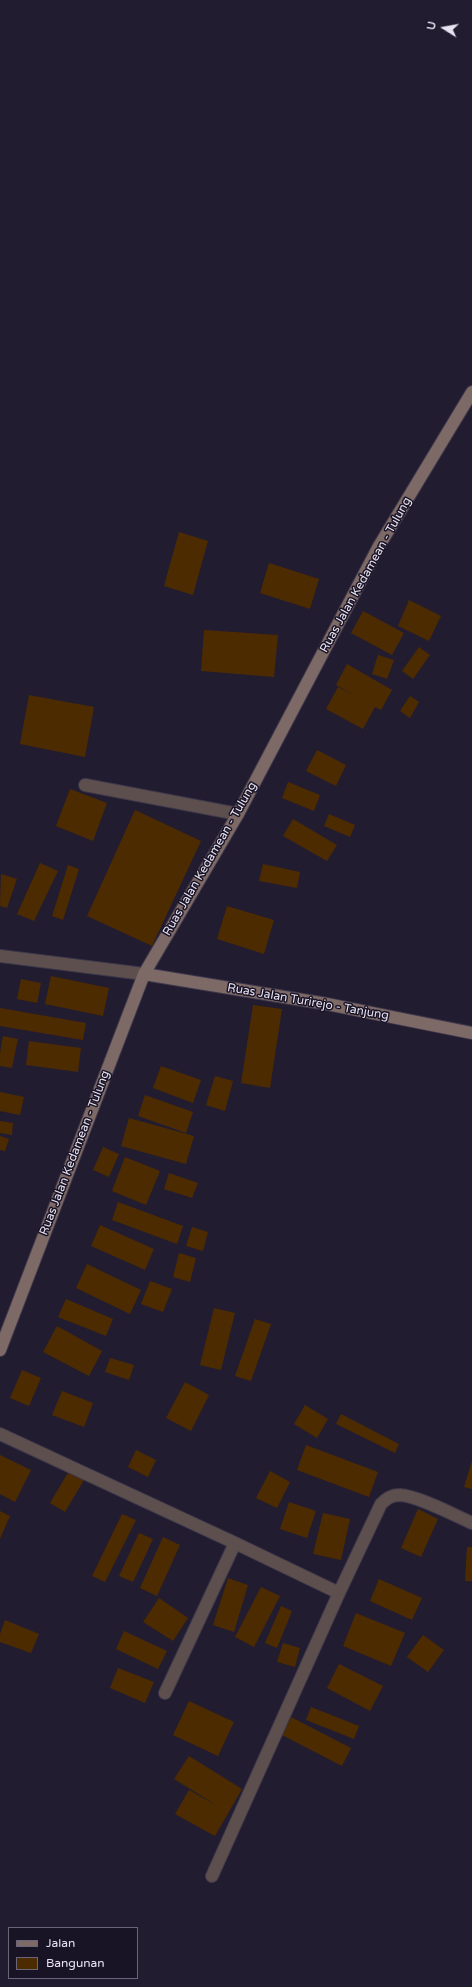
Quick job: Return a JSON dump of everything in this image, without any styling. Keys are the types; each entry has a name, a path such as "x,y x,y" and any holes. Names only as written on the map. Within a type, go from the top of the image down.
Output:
{"main road":[{"name":"Ruas Jalan Kedamean - Tulung","path":"0,1350 144,974 238,814 379,546 472,392"},
{"name":"Ruas Jalan Turirejo - Tanjung","path":"144,974 326,1004 472,1033"}],"street":[{"path":"85,785 238,814"},
{"path":"0,956 144,974"},
{"path":"0,1434 339,1593"},
{"path":"212,1876 339,1593 381,1504 388,1498 400,1495 413,1498 472,1523"},
{"path":"165,1693 235,1543"}],"building":[{"path":"179,532 208,541 193,595 164,586"},
{"path":"269,563 319,579 310,609 260,593"},
{"path":"409,600 441,616 429,641 398,626"},
{"path":"363,611 404,633 392,655 351,633"},
{"path":"204,630 278,635 274,677 201,671"},
{"path":"419,647 430,655 413,679 402,671"},
{"path":"378,655 394,660 387,679 372,674"},
{"path":"347,664 392,690 381,710 375,707 363,729 326,709 338,687 354,695 336,685"},
{"path":"29,695 94,707 85,757 20,744"},
{"path":"410,696 419,702 410,718 400,711"},
{"path":"317,750 346,765 336,786 306,771"},
{"path":"288,782 320,795 314,811 282,798"},
{"path":"70,789 107,803 93,841 56,826"},
{"path":"135,810 201,841 152,946 87,916"},
{"path":"329,814 355,825 350,837 324,826"},
{"path":"293,819 337,845 327,861 283,836"},
{"path":"40,863 58,871 34,921 17,914"},
{"path":"263,864 300,872 297,888 259,881"},
{"path":"68,865 79,869 63,920 52,916"},
{"path":"1,874 17,879 7,908 0,906"},
{"path":"227,906 274,920 264,954 217,939"},
{"path":"51,976 109,988 103,1016 45,1004"},
{"path":"21,979 41,983 37,1003 17,999"},
{"path":"253,1005 282,1009 270,1088 241,1083"},
{"path":"0,1008 86,1023 83,1040 0,1026"},
{"path":"3,1036 18,1039 12,1068 0,1066 0,1053"},
{"path":"29,1041 81,1048 78,1072 26,1065"},
{"path":"161,1066 201,1080 193,1103 153,1088"},
{"path":"215,1076 233,1081 225,1111 206,1105"},
{"path":"0,1092 24,1097 20,1115 0,1111"},
{"path":"145,1095 193,1112 186,1133 138,1116"},
{"path":"129,1118 194,1136 186,1164 121,1146"},
{"path":"0,1121 13,1123 12,1135 0,1133"},
{"path":"0,1136 9,1139 5,1151 0,1150"},
{"path":"103,1147 119,1154 109,1177 93,1170"},
{"path":"125,1157 160,1171 146,1205 112,1191"},
{"path":"169,1173 198,1183 192,1198 164,1189"},
{"path":"118,1202 183,1226 177,1244 112,1220"},
{"path":"100,1225 154,1249 145,1270 91,1246"},
{"path":"192,1227 208,1232 203,1251 186,1246"},
{"path":"179,1253 196,1258 190,1282 173,1277"},
{"path":"87,1264 141,1290 130,1314 76,1288"},
{"path":"150,1281 172,1289 163,1312 141,1304"},
{"path":"66,1299 113,1319 106,1336 58,1317"},
{"path":"214,1308 235,1313 221,1370 200,1365"},
{"path":"255,1319 271,1324 251,1381 235,1376"},
{"path":"57,1326 102,1351 89,1376 43,1352"},
{"path":"110,1358 134,1365 129,1380 105,1372"},
{"path":"22,1370 41,1378 29,1406 10,1398"},
{"path":"185,1382 209,1395 191,1431 166,1418"},
{"path":"62,1391 93,1403 84,1427 52,1415"},
{"path":"305,1405 328,1419 317,1438 294,1424"},
{"path":"341,1414 399,1444 395,1453 336,1424"},
{"path":"306,1445 378,1472 369,1497 297,1470"},
{"path":"136,1450 156,1460 148,1477 128,1467"},
{"path":"0,1455 31,1470 15,1502 0,1494"},
{"path":"472,1461 472,1489 464,1487"},
{"path":"69,1471 84,1480 65,1512 50,1503"},
{"path":"270,1471 290,1482 277,1508 256,1498"},
{"path":"289,1502 316,1511 307,1538 280,1529"},
{"path":"418,1509 438,1519 421,1557 401,1548"},
{"path":"0,1511 10,1516 0,1539"},
{"path":"323,1513 350,1519 341,1560 313,1554"},
{"path":"122,1514 136,1520 105,1582 92,1576"},
{"path":"139,1533 153,1539 133,1582 119,1576"},
{"path":"163,1537 180,1545 157,1596 140,1588"},
{"path":"467,1547 472,1547 472,1581 465,1581"},
{"path":"228,1578 248,1585 234,1632 213,1625"},
{"path":"379,1579 422,1598 412,1620 370,1601"},
{"path":"261,1587 280,1596 254,1647 235,1637"},
{"path":"159,1598 188,1618 173,1641 143,1622"},
{"path":"281,1606 292,1611 277,1648 265,1643"},
{"path":"356,1613 405,1633 391,1666 343,1646"},
{"path":"5,1620 39,1634 31,1653 0,1642 0,1634"},
{"path":"124,1631 167,1651 158,1669 116,1649"},
{"path":"423,1635 444,1650 428,1672 407,1657"},
{"path":"283,1643 300,1648 295,1667 277,1662"},
{"path":"339,1664 383,1686 370,1711 327,1688"},
{"path":"118,1668 154,1682 145,1703 110,1688"},
{"path":"189,1701 234,1722 218,1756 173,1735"},
{"path":"311,1707 359,1726 354,1739 306,1720"},
{"path":"291,1717 351,1748 342,1766 282,1735"},
{"path":"189,1756 242,1789 215,1836 175,1814 189,1790 219,1807 174,1779"}]}
